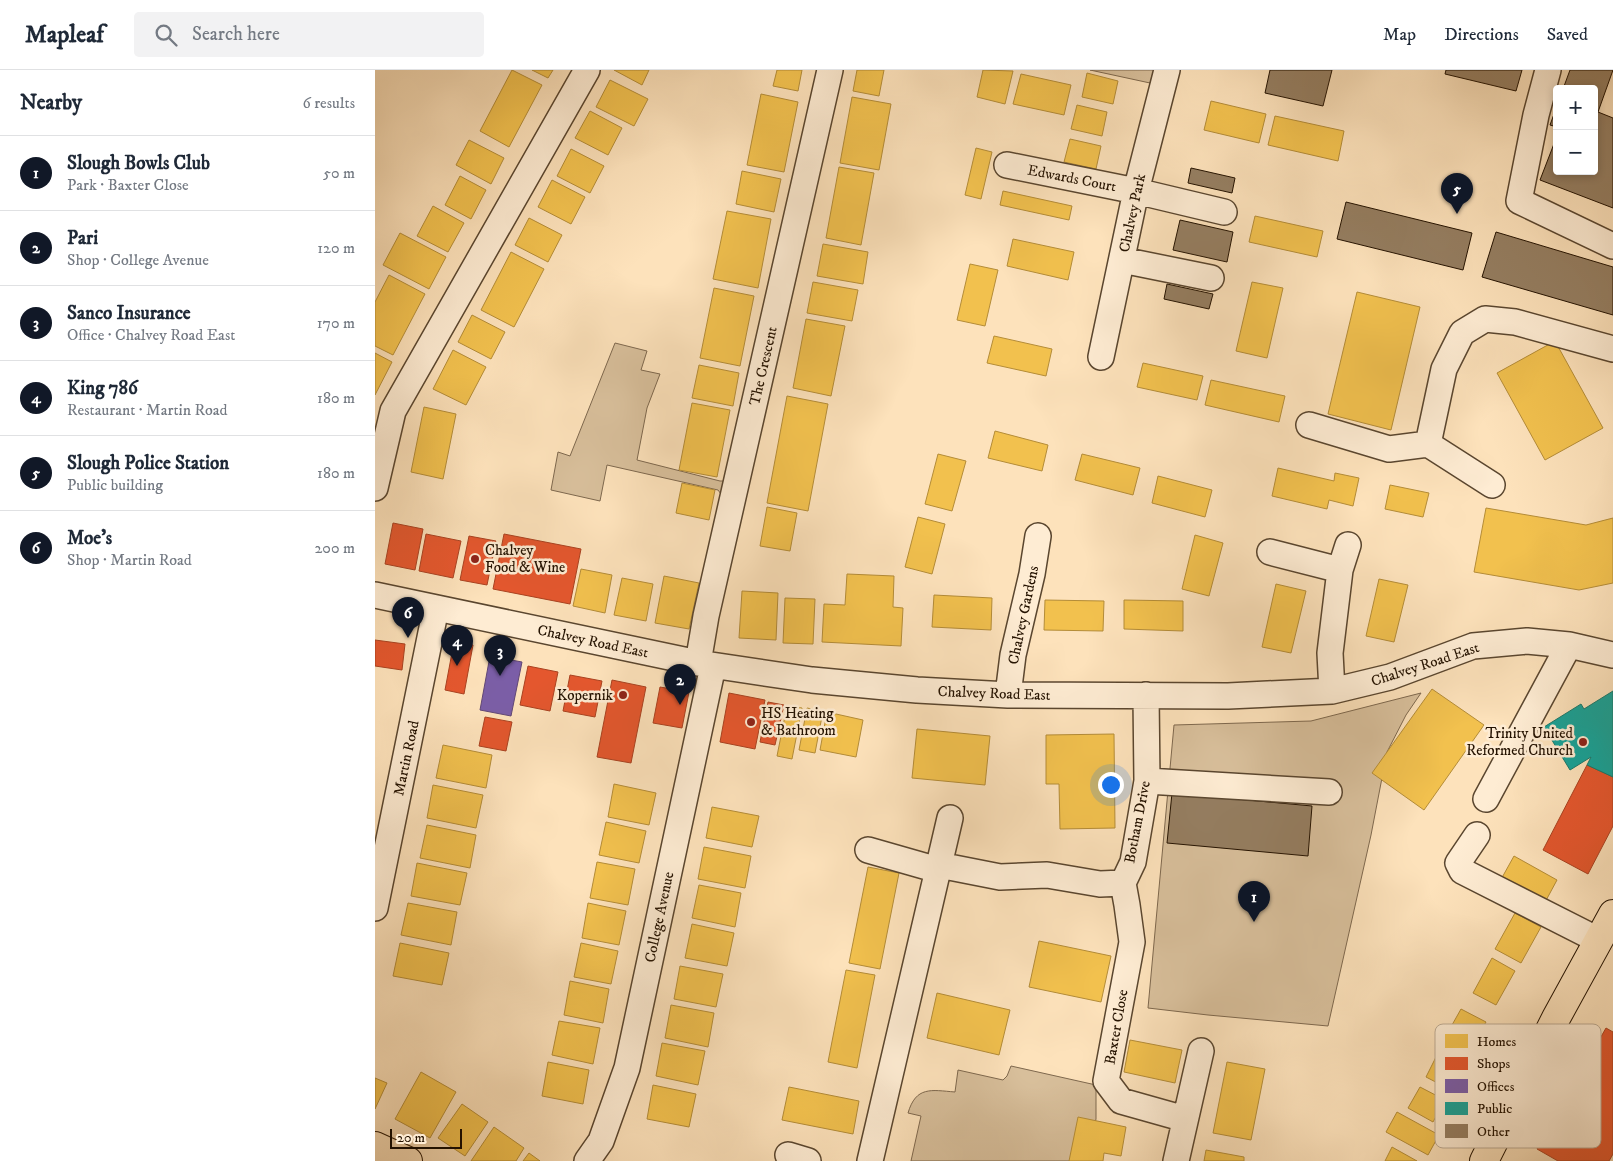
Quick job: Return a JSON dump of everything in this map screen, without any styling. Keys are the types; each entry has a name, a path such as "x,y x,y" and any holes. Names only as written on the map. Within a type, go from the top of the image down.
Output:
{"main road":[{"path":"1552,1024 1613,914"},
{"path":"375,1146 408,1161"},
{"path":"1484,1161 1490,1148"}],"street":[{"path":"375,488 393,411 587,70"},
{"name":"The Crescent","path":"705,664 706,616 830,70"},
{"name":"Chalvey Park","path":"1101,357 1136,191 1167,70"},
{"path":"1548,70 1536,115 1519,202 1613,246"},
{"name":"Edwards Court","path":"1007,165 1136,191 1224,212"},
{"path":"1121,260 1211,278"},
{"path":"1428,444 1445,369 1462,333 1485,319 1515,322 1613,349"},
{"path":"1309,425 1389,449 1428,444 1492,485"},
{"name":"Chalvey Gardens","path":"1009,695 1013,655 1039,536"},
{"path":"1332,691 1330,652 1340,570 1348,545"},
{"path":"1270,552 1340,570"},
{"name":"Chalvey Road East","path":"375,595 705,664 812,680 917,690 1009,695 1228,696 1332,691 1390,677 1473,646 1527,641 1569,645 1613,655"},
{"name":"Martin Road","path":"375,908 436,608"},
{"path":"1486,799 1569,645"},
{"name":"College Avenue","path":"587,1161 601,1141 627,1068 705,664"},
{"name":"Botham Drive","path":"868,850 938,867 1000,877 1047,876 1100,884 1123,883 1133,862 1147,781 1146,696"},
{"path":"1147,781 1329,792"},
{"path":"869,1161 950,818"},
{"path":"1477,835 1458,863 1462,871 1599,940"},
{"name":"Baxter Close","path":"1123,883 1132,942 1106,1081 1121,1101 1185,1119"},
{"path":"1176,1161 1201,1051"}],"shaded area":[{"path":"1090,70 1154,70 1150,83"},
{"path":"615,343 647,351 641,370 660,374 647,408 637,460 724,481 721,494 718,490 607,465 600,501 551,490 558,452 570,456"},
{"path":"1421,693 1406,715 1387,752 1371,835 1328,1026 1148,1008 1174,725 1311,721"},
{"path":"1011,1066 1096,1085 1096,1119 1085,1161 911,1161 921,1116 908,1113 915,1098 925,1092 955,1092 958,1070 1003,1080"}],"building: Homes":[{"path":"512,70 542,85 509,147 480,131"},
{"path":"532,70 553,70 548,78"},
{"path":"614,70 649,70 642,85"},
{"path":"777,70 802,70 798,91 773,86"},
{"path":"857,70 884,70 879,96 853,91"},
{"path":"983,70 1013,71 1005,104 977,97"},
{"path":"1087,73 1118,81 1113,104 1082,97"},
{"path":"1021,74 1071,85 1064,115 1013,104"},
{"path":"610,80 648,99 634,126 596,107"},
{"path":"761,94 798,102 784,172 747,165"},
{"path":"852,97 891,104 879,170 840,163"},
{"path":"1211,101 1266,114 1259,143 1204,130"},
{"path":"1077,105 1107,112 1102,136 1071,129"},
{"path":"590,111 622,128 608,155 575,138"},
{"path":"1275,116 1344,131 1338,161 1268,145"},
{"path":"1070,139 1101,146 1096,169 1064,162"},
{"path":"469,140 504,158 491,184 456,165"},
{"path":"976,148 992,152 981,199 965,195"},
{"path":"571,149 604,166 590,193 557,176"},
{"path":"839,167 874,173 861,245 826,238"},
{"path":"742,171 781,179 774,212 736,204"},
{"path":"460,176 486,190 471,219 445,205"},
{"path":"552,180 585,197 571,224 538,207"},
{"path":"1003,191 1072,206 1069,220 1000,205"},
{"path":"433,206 464,223 448,252 417,236"},
{"path":"727,211 771,219 758,288 713,279"},
{"path":"1255,216 1323,231 1317,257 1249,242"},
{"path":"529,218 562,235 548,262 515,245"},
{"path":"400,233 446,257 429,289 383,265"},
{"path":"1013,239 1074,252 1068,280 1007,266"},
{"path":"823,244 868,252 863,284 817,276"},
{"path":"511,252 544,269 514,327 481,310"},
{"path":"970,264 998,270 985,326 957,320"},
{"path":"389,275 425,294 393,355 375,346 375,302"},
{"path":"813,282 858,290 852,321 807,313"},
{"path":"1252,282 1283,288 1267,358 1236,351"},
{"path":"714,288 754,296 740,366 700,358"},
{"path":"1357,292 1420,307 1391,430 1328,414"},
{"path":"472,315 505,332 491,359 458,342"},
{"path":"806,319 845,326 831,396 793,388"},
{"path":"994,336 1052,349 1046,376 987,363"},
{"path":"1555,341 1603,428 1545,460 1497,373"},
{"path":"453,350 486,367 466,405 433,389"},
{"path":"375,353 392,362 375,395"},
{"path":"1143,363 1203,376 1197,400 1137,387"},
{"path":"699,365 739,373 733,406 692,398"},
{"path":"1211,380 1285,396 1279,422 1205,405"},
{"path":"787,396 828,404 808,511 767,503"},
{"path":"692,403 730,410 717,477 679,470"},
{"path":"424,407 456,414 443,479 411,472"},
{"path":"995,431 1048,445 1042,471 988,458"},
{"path":"938,454 966,461 952,511 925,504"},
{"path":"1082,454 1140,468 1133,495 1075,480"},
{"path":"1278,468 1334,481 1335,473 1359,478 1353,506 1329,500 1327,509 1272,496"},
{"path":"1158,476 1212,490 1205,517 1152,503"},
{"path":"682,483 715,490 709,520 676,513"},
{"path":"1390,485 1429,493 1423,517 1385,509"},
{"path":"767,507 797,513 790,551 760,546"},
{"path":"1486,508 1586,525 1613,518 1613,583 1579,590 1474,572"},
{"path":"918,517 945,524 932,574 905,567"},
{"path":"1195,535 1223,543 1209,596 1182,589"},
{"path":"581,569 612,575 605,613 573,606"},
{"path":"847,574 894,576 893,607 903,608 901,646 822,642 824,604 845,605"},
{"path":"664,576 699,583 689,629 655,623"},
{"path":"622,578 653,584 646,621 614,615"},
{"path":"1379,579 1408,585 1394,642 1366,636"},
{"path":"1276,584 1306,591 1291,653 1262,647"},
{"path":"742,591 778,593 776,640 739,638"},
{"path":"934,595 992,598 991,630 932,627"},
{"path":"785,598 815,599 813,644 783,643"},
{"path":"1045,600 1104,601 1103,631 1044,630"},
{"path":"1124,600 1183,601 1183,631 1124,629"},
{"path":"1432,689 1484,725 1424,810 1372,773"},
{"path":"787,706 802,708 792,759 777,756"},
{"path":"807,708 823,711 815,753 799,750"},
{"path":"827,712 863,720 856,757 820,750"},
{"path":"917,729 990,736 985,785 912,778"},
{"path":"1114,734 1115,828 1060,829 1059,784 1046,784 1046,735"},
{"path":"443,745 492,755 486,788 436,778"},
{"path":"614,784 656,793 649,825 608,817"},
{"path":"433,785 483,795 476,828 427,818"},
{"path":"712,807 759,816 752,847 706,838"},
{"path":"606,822 646,831 639,863 599,855"},
{"path":"427,825 476,835 470,868 420,858"},
{"path":"704,847 751,856 745,888 698,879"},
{"path":"1514,856 1557,880 1543,906 1499,883"},
{"path":"597,862 635,869 628,905 590,898"},
{"path":"417,863 467,873 460,905 411,896"},
{"path":"868,867 899,873 880,969 849,963"},
{"path":"699,885 741,893 735,927 692,918"},
{"path":"408,903 457,912 451,945 401,935"},
{"path":"588,903 626,911 619,945 582,938"},
{"path":"1515,913 1541,927 1521,963 1495,949"},
{"path":"692,924 734,933 727,966 685,958"},
{"path":"1039,941 1111,956 1101,1002 1029,987"},
{"path":"400,943 449,953 442,985 393,976"},
{"path":"581,943 618,951 611,984 574,977"},
{"path":"1492,958 1515,971 1496,1005 1473,993"},
{"path":"680,966 723,974 716,1007 674,999"},
{"path":"846,970 875,975 857,1068 828,1062"},
{"path":"570,981 609,989 603,1023 564,1015"},
{"path":"937,993 1010,1010 999,1055 927,1038"},
{"path":"671,1005 714,1013 708,1047 665,1038"},
{"path":"1461,1009 1486,1022 1485,1024 1453,1024"},
{"path":"559,1021 600,1028 593,1064 552,1055"},
{"path":"1130,1040 1182,1050 1175,1083 1124,1072"},
{"path":"662,1043 705,1051 698,1085 656,1076"},
{"path":"1435,1059 1435,1082 1426,1077"},
{"path":"548,1062 589,1070 583,1104 542,1096"},
{"path":"1227,1062 1265,1069 1251,1140 1213,1133"},
{"path":"421,1072 456,1092 430,1138 395,1119"},
{"path":"375,1078 387,1083 375,1109"},
{"path":"653,1085 696,1094 689,1127 647,1119"},
{"path":"789,1087 859,1101 853,1134 782,1120"},
{"path":"1420,1087 1435,1095 1435,1118 1433,1122 1408,1108"},
{"path":"462,1104 488,1122 465,1156 438,1138"},
{"path":"1397,1112 1435,1133 1435,1142 1428,1155 1386,1132"},
{"path":"1078,1117 1126,1127 1121,1156 1104,1153 1103,1161 1069,1161"},
{"path":"494,1127 524,1148 516,1161 471,1161"},
{"path":"1392,1147 1417,1161 1385,1161"},
{"path":"1206,1150 1244,1157 1244,1161 1204,1161"},
{"path":"529,1153 540,1161 523,1161"}],"building: Shops":[{"path":"393,523 423,529 415,570 385,564"},
{"path":"426,534 461,541 453,578 419,571"},
{"path":"504,534 581,549 570,604 493,589"},
{"path":"469,536 496,541 487,585 460,580"},
{"path":"375,640 405,644 402,670 375,666"},
{"path":"454,642 473,645 464,694 445,690"},
{"path":"528,666 558,672 550,711 520,705"},
{"path":"570,675 602,681 595,717 563,711"},
{"path":"612,680 646,687 631,763 597,757"},
{"path":"660,687 689,692 682,728 653,723"},
{"path":"729,693 765,700 755,749 720,742"},
{"path":"768,702 784,705 775,745 760,742"},
{"path":"485,717 512,722 506,751 479,746"},
{"path":"1587,765 1613,777 1613,826 1588,874 1543,850"},
{"path":"1606,1028 1613,1032 1613,1154 1609,1161 1558,1161 1538,1148 1601,1148 1601,1037"}],"building: Offices":[{"path":"490,656 522,662 511,716 480,710"}],"building: Public":[{"name":"Trinity United Reformed Church","path":"1613,691 1613,777 1587,765 1591,757 1570,770 1544,727 1581,704 1584,709"}],"building: Other":[{"path":"1270,70 1332,70 1323,106 1265,93"},
{"path":"1446,70 1522,70 1516,91 1445,74"},
{"path":"1570,70 1613,70 1598,112 1598,85 1564,85"},
{"path":"1598,112 1613,118 1613,208 1540,180 1553,146 1553,175 1598,175"},
{"path":"1191,168 1235,178 1232,193 1188,183"},
{"path":"1346,202 1472,233 1463,270 1337,239"},
{"path":"1180,220 1233,232 1227,262 1173,250"},
{"path":"1496,232 1613,267 1613,315 1482,277"},
{"path":"1167,284 1213,294 1209,309 1164,299"},
{"path":"1172,793 1312,806 1308,856 1167,843"}],"place":[{"name":"Slough Police Station","path":"1457,214"},
{"name":"Chalvey Food & Wine","path":"475,559"},
{"name":"Moe's","path":"408,638"},
{"name":"King 786","path":"457,666"},
{"name":"Sanco Insurance","path":"500,676"},
{"name":"Kopernik","path":"623,695"},
{"name":"Pari","path":"680,705"},
{"name":"HS Heating & Bathroom","path":"751,722"},
{"name":"Trinity United Reformed Church","path":"1583,742"},
{"name":"Slough Bowls Club","path":"1254,922"}]}
